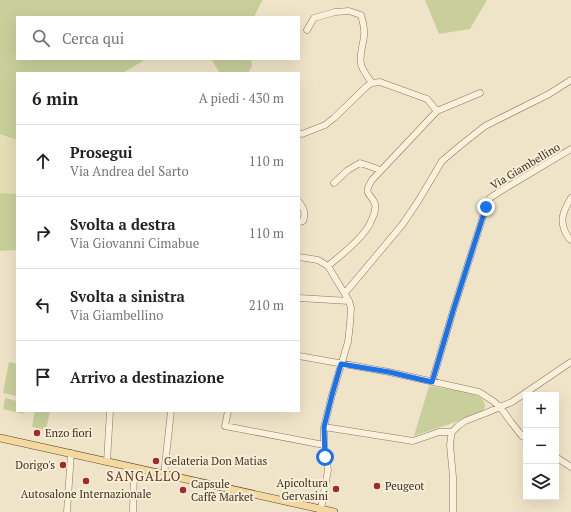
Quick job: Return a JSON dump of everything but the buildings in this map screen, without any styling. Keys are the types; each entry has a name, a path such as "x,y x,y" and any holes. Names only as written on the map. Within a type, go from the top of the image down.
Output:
{"main road":[{"path":"0,438 334,512"}],"street":[{"path":"307,30 314,18 335,12 349,11 361,15 365,35 360,55 361,66 372,83"},
{"path":"345,293 402,225 442,161 485,126 549,94 571,80"},
{"path":"300,133 302,134 325,125 372,83 380,82 427,99 437,111"},
{"path":"328,266 353,245 367,229 375,209 375,204 368,194 368,186 380,170 437,111 480,92"},
{"name":"Via Giambellino","path":"432,382 455,304 490,198 571,150"},
{"path":"334,183 348,170 360,163 380,170"},
{"path":"571,198 562,217 564,228 568,238 571,240"},
{"path":"300,204 304,210 305,216 303,221 300,222"},
{"path":"300,257 318,260 328,266 350,301 351,308 348,342 324,427 324,444 328,470 321,509"},
{"path":"300,298 350,301"},
{"path":"300,356 389,372 479,392 493,400 500,407 523,436"},
{"path":"453,512 454,478 450,445 452,432 465,421 512,402 571,362"},
{"path":"108,462 110,412"},
{"path":"164,475 171,412"},
{"path":"228,412 225,426 324,444"},
{"path":"324,427 413,441 439,432 452,432"},
{"path":"66,512 71,453"},
{"path":"559,459 571,468"},
{"path":"133,512 134,468"}],"shaded area":[{"path":"0,134 16,140 16,194 0,193"}],"green space":[{"path":"0,0 263,0 254,16 16,16 16,60 144,60 125,72 16,72 16,140 0,134"},
{"path":"425,0 487,0 470,29 439,34"},
{"path":"212,60 251,60 252,66 249,72 219,72"},
{"path":"0,193 16,194 16,250 0,251"},
{"path":"9,362 16,364 16,396 3,393"},
{"path":"429,386 472,394 484,401 485,408 476,415 414,436"},
{"path":"5,398 16,401 16,412 24,412 23,414 3,409"},
{"path":"35,412 50,412 46,430 32,427"}],"place":[{"name":"Enzo fiori","path":"37,433"},
{"name":"Gelateria Don Matias","path":"156,461"},
{"name":"Dorigo's","path":"63,465"},
{"name":"Autosalone Internazionale","path":"86,481"},
{"name":"Peugeot","path":"377,486"},
{"name":"Apicoltura Gervasini","path":"336,489"},
{"name":"Capsule Caffè Market","path":"183,490"}],"district":[{"name":"SANGALLO","path":"144,476"}],"route":[{"path":"325,457 324,427 327,411 341,364 389,372 432,382 486,207"}]}
